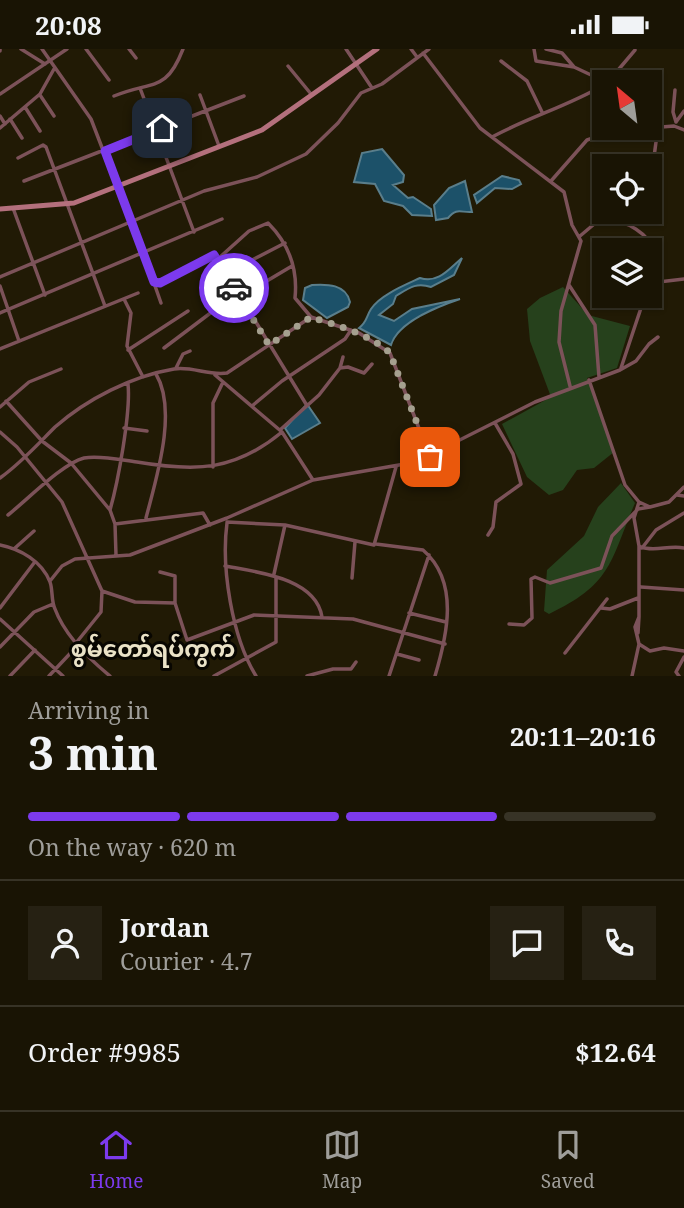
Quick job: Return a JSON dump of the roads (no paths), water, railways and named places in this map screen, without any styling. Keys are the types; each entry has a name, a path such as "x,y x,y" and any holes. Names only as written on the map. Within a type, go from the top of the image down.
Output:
{"street":[{"path":"21,49 45,64"},
{"path":"42,49 91,119 161,303"},
{"path":"0,94 67,49"},
{"path":"86,49 109,81"},
{"path":"129,49 135,58"},
{"path":"114,96 171,76 183,49"},
{"path":"346,49 372,88"},
{"path":"0,209 67,205 262,130 377,49"},
{"path":"411,49 418,57"},
{"path":"0,277 204,191 257,177 306,154 338,123 356,97 429,49"},
{"path":"534,49 536,61 574,67 592,76"},
{"path":"546,49 563,51 574,67"},
{"path":"617,70 635,50"},
{"path":"423,53 480,128 566,195 572,225 580,236"},
{"path":"501,61 526,80 542,112"},
{"path":"288,66 312,96"},
{"path":"0,128 40,94 55,68"},
{"path":"139,87 194,232"},
{"path":"675,90 675,124"},
{"path":"492,137 542,112 572,103 592,91"},
{"path":"40,94 54,116"},
{"path":"200,95 219,147"},
{"path":"24,181 244,96"},
{"path":"25,107 40,131"},
{"path":"675,124 684,111"},
{"path":"0,116 5,124"},
{"path":"10,118 22,138"},
{"path":"662,126 675,124 684,130"},
{"path":"551,181 587,140 592,138"},
{"path":"18,158 45,145 105,306"},
{"path":"13,208 45,295"},
{"path":"0,313 222,219"},
{"path":"218,258 249,231 265,222 285,243 296,280 295,298 311,317 351,330 390,353 430,457"},
{"path":"570,386 559,342 561,311 580,236 594,224"},
{"path":"622,224 638,229 647,238"},
{"path":"227,273 285,243"},
{"path":"154,282 160,283 212,255 218,258 306,404"},
{"path":"164,348 238,295 292,266"},
{"path":"662,282 684,279"},
{"path":"568,285 594,325 599,377"},
{"path":"0,286 19,341"},
{"path":"0,349 138,293"},
{"path":"124,299 131,313 128,350 143,377"},
{"path":"620,370 641,308"},
{"path":"128,350 188,311"},
{"path":"0,478 80,408 128,383 176,368 215,375 227,373 311,317"},
{"path":"252,406 288,377 345,338 351,330"},
{"path":"50,581 69,562 130,555 227,520 313,480 397,467 430,457 570,386 620,370 636,361 649,344 659,337"},
{"path":"176,368 183,354 190,351"},
{"path":"8,515 71,463 87,457 159,466 213,467 256,453 306,404 319,395 340,368 343,358"},
{"path":"340,368 348,367 364,373 372,364"},
{"path":"0,407 29,383 61,369"},
{"path":"146,518 159,466 164,418 161,382 156,374"},
{"path":"215,375 281,431 313,480"},
{"path":"589,380 625,485 639,502 650,507"},
{"path":"213,467 213,403 223,382"},
{"path":"110,510 121,460 129,397 128,383"},
{"path":"6,401 42,441 71,463 110,510 115,524 116,555"},
{"path":"488,535 494,527 496,502 521,484 513,454 495,423"},
{"path":"124,428 147,431"},
{"path":"0,432 48,483 62,502 102,591 101,612 49,676"},
{"path":"376,544 397,467"},
{"path":"509,624 529,623 530,584 535,577 550,583 601,568 612,537 638,509 669,502 684,487"},
{"path":"677,495 684,496"},
{"path":"632,676 639,644 636,622 639,617 640,547 634,518 639,502"},
{"path":"115,524 146,518 205,513 210,525"},
{"path":"640,547 656,530 684,513"},
{"path":"227,520 285,525 355,542 423,550 429,555 443,579 445,644 435,676"},
{"path":"227,520 225,566 245,658 257,676"},
{"path":"214,676 276,642 275,576 285,525"},
{"path":"15,548 34,531"},
{"path":"352,578 355,542"},
{"path":"0,545 25,552 50,581 53,604 77,644 110,676"},
{"path":"640,547 650,550 670,545 684,548"},
{"path":"389,676 429,555"},
{"path":"0,608 34,563"},
{"path":"225,566 275,576 309,592 320,606 322,617"},
{"path":"160,572 175,576 175,603 182,635 187,640 237,624 254,615 275,615 353,619 445,644"},
{"path":"640,587 684,590"},
{"path":"102,591 135,602 175,603"},
{"path":"601,608 610,609 638,598"},
{"path":"565,653 607,599"},
{"path":"0,647 34,612 53,604"},
{"path":"410,613 446,622"},
{"path":"0,619 62,676"},
{"path":"639,644 650,651 664,648 684,654 676,672 679,676"},
{"path":"10,676 35,650"},
{"path":"397,654 419,660"},
{"path":"307,676 333,669 351,669 356,662"}],"water":[{"path":"382,149 404,175 403,182 393,185 408,198 413,197 431,209 432,216 412,215 403,206 384,201 375,184 354,182 362,153"},
{"path":"502,176 519,180 521,184 512,189 495,188 477,203 474,195"},
{"path":"465,181 472,212 457,212 448,218 436,220 434,205 449,188"},
{"path":"462,258 454,275 431,287 421,285 409,288 396,296 393,304 379,315 394,321 412,309 460,299 410,322 391,345 359,328 375,304 387,295 420,278 438,277"},
{"path":"312,285 340,288 348,296 348,307 327,318 303,300 305,288"},
{"path":"307,404 320,423 292,439 285,428"}],"district":[{"name":"စွမ်တော်ရပ်ကွက်","path":"153,649"}]}
